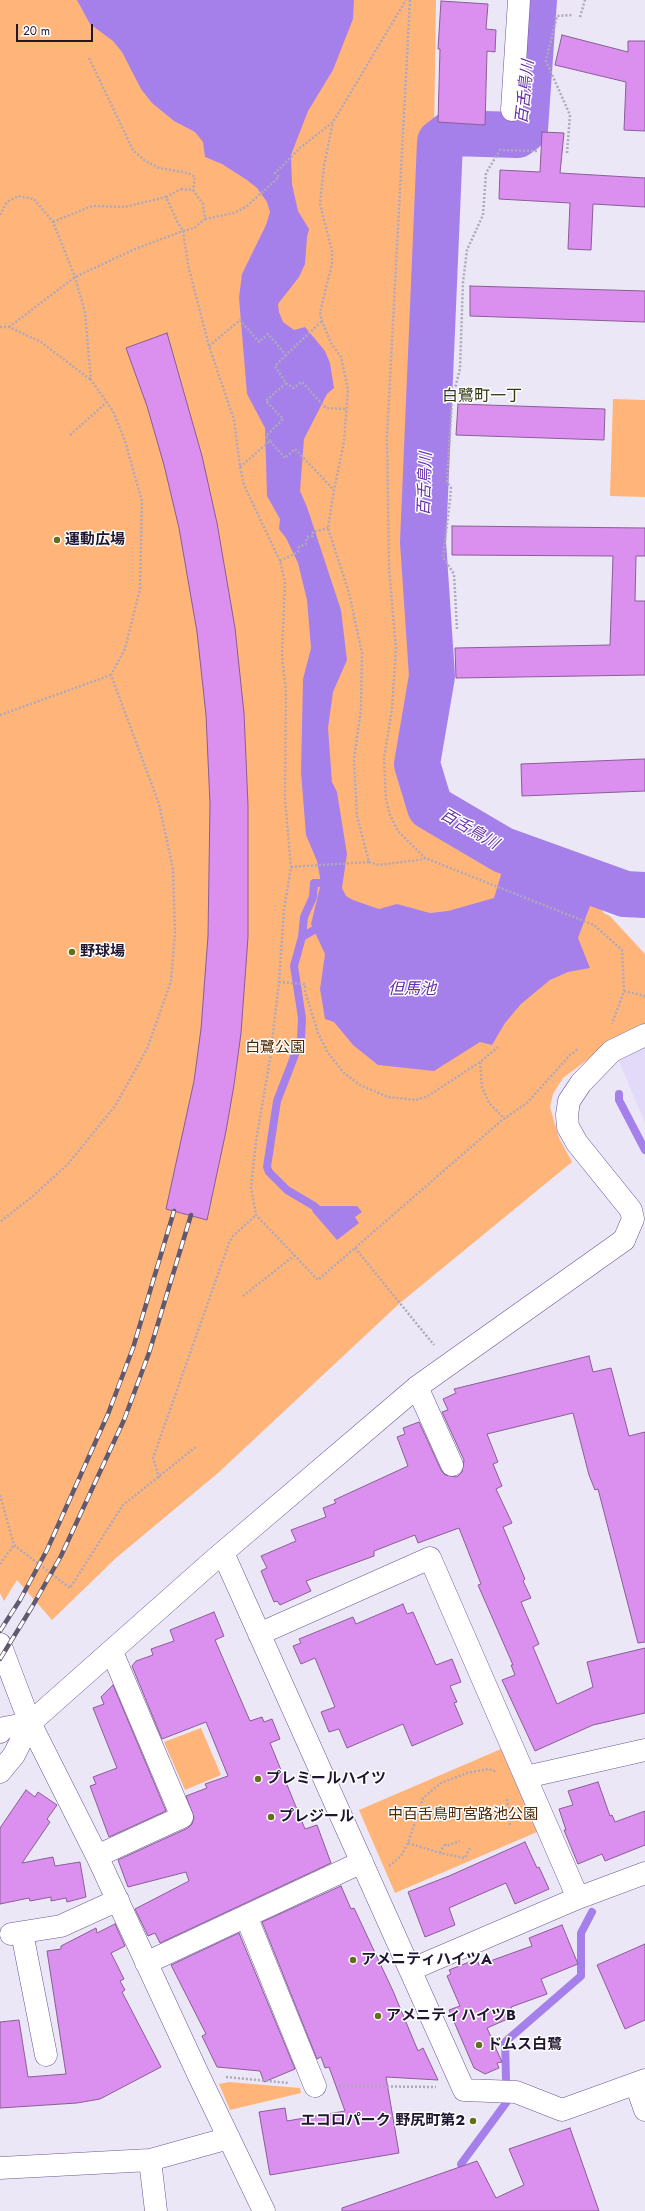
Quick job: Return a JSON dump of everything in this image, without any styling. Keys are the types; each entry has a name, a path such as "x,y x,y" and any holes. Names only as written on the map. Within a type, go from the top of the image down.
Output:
{"street":[{"path":"512,110 519,0"},
{"path":"0,1772 14,1755 30,1723 112,1652 223,1552 417,1387 624,1240 633,1219 631,1210 577,1143 568,1127 567,1115 569,1102 581,1083 607,1056 612,1051 645,1035"},
{"path":"417,1387 452,1464"},
{"path":"223,1552 464,2090 516,2092 562,2110 640,2082 645,2110"},
{"path":"259,1634 430,1558 578,1898"},
{"path":"0,1644 30,1723 97,1856 146,1963 264,2211"},
{"path":"97,1856 182,1817 112,1652"},
{"path":"0,1732 4,1728 30,1723"},
{"path":"526,1777 645,1750"},
{"path":"146,1963 362,1862"},
{"path":"410,1970 578,1898 645,1873"},
{"path":"46,2055 16,1933 61,1926 118,1900"},
{"path":"246,1916 315,2086"},
{"path":"0,2168 150,2160 229,2138"},
{"path":"150,2160 156,2211"}],"path":[{"path":"368,862 357,816 354,759 361,709 362,653 349,593 328,528 344,442 348,389 340,357 322,321 320,312 332,264 332,251 320,204 324,166 333,122 406,0"},
{"path":"410,0 387,436 388,568 396,649 392,709 384,758 386,800 390,815 398,831 425,858 594,925 622,950 624,991 611,1026"},
{"path":"580,17 585,0"},
{"path":"567,153 570,115 546,61 557,16 572,15"},
{"path":"89,58 132,150 159,168 188,173 195,177 193,190 203,204 205,219"},
{"path":"9,327 75,277 136,249 194,228 205,219 234,213 246,207 279,177 275,173 300,148 333,122"},
{"path":"458,629 454,574 443,557 451,488 448,482 452,400 460,369 463,282 467,250 483,215 486,173 500,150 537,151"},
{"path":"53,222 92,206 125,207 166,197 181,189 193,190"},
{"path":"0,215 7,202 18,196 34,199 53,222 75,277 86,312 91,380"},
{"path":"166,197 176,221 183,231 188,265 209,346 234,420 240,467 244,484 280,561 284,582 282,655 286,692 285,800 291,867 284,910 279,982 270,1059 256,1142 251,1187 256,1215 318,1280 505,1119 528,1102 570,1054 582,1046"},
{"path":"209,346 240,320 259,342 268,334 286,355"},
{"path":"322,321 275,366 286,383 293,388 302,382 326,408 347,409"},
{"path":"0,327 9,327 41,342 91,380 113,410 125,441 142,501 143,525 140,589 125,649 111,675 0,715"},
{"path":"286,383 266,402 283,420 266,436 285,458 295,449 334,490"},
{"path":"70,435 107,402"},
{"path":"240,467 270,441"},
{"path":"280,561 298,552 299,547 306,544 307,537 313,536 313,532 328,528"},
{"path":"0,1222 33,1196 68,1164 115,1106 147,1050 171,981 175,933 173,869 159,804 111,675"},
{"path":"291,867 368,862 379,865 425,858"},
{"path":"279,982 305,984 305,992 318,1033 328,1053 344,1073 376,1093 388,1097 416,1100 428,1096 480,1062 498,1046"},
{"path":"624,991 645,996"},
{"path":"480,1062 482,1087 489,1103 505,1119"},
{"path":"159,1478 153,1458 227,1247 233,1236 256,1215"},
{"path":"355,1248 449,1363"},
{"path":"243,1296 295,1255"},
{"path":"0,1495 14,1545 70,1588 123,1505 159,1478 197,1446"},
{"path":"0,1564 14,1545"},
{"path":"385,1869 401,1856 408,1842 423,1798 441,1783 467,1773 488,1769 498,1773"},
{"path":"440,1853 445,1844 446,1846 460,1841"},
{"path":"408,1842 440,1853 465,1858 470,1848"}],"shaded area":[{"path":"645,1047 645,1123 618,1059"}],"green space":[{"name":"白鷺公園","path":"0,0 436,0 434,136 414,579 422,681 407,764 424,816 491,850 504,859 594,899 604,913 610,916 645,954 645,1024 618,1037 563,1078 553,1094 550,1107 559,1138 572,1162 400,1303 218,1473 116,1558 52,1620 17,1580 4,1601 0,1593"},
{"path":"613,399 645,400 645,497 610,496"},
{"path":"201,1728 221,1775 185,1790 164,1742"},
{"name":"中百舌鳥町宮路池公園","path":"501,1749 537,1832 395,1893 359,1810"},
{"path":"229,2082 300,2088 301,2093 230,2110 219,2084"}],"water":[{"name":"但馬池","path":"77,0 354,0 353,19 333,70 308,111 291,155 292,184 298,211 309,229 305,264 299,277 278,304 283,322 294,330 305,327 325,351 330,363 334,388 327,394 304,439 300,491 307,507 341,610 347,660 333,692 328,728 332,782 337,792 347,854 342,888 346,896 353,900 379,909 397,904 430,913 448,911 494,898 510,845 588,872 645,874 645,912 616,909 593,898 578,938 590,968 568,972 550,980 521,1004 505,1023 492,1045 480,1042 434,1071 378,1065 353,1045 334,1022 325,1019 320,989 325,954 311,924 321,883 317,861 306,835 301,772 303,679 311,648 307,600 298,563 286,538 279,529 280,519 267,496 265,428 247,394 239,298 242,274 266,225 270,212 267,202 257,188 247,180 222,164 205,157 203,142 195,132 174,121 152,103 141,89 122,52 113,41 90,24"},
{"path":"317,1206 357,1206 362,1212 355,1217 359,1223 337,1240 312,1211"}],"building":[{"path":"441,1 488,4 486,29 496,30 495,52 487,51 485,125 438,122 440,49 438,49"},
{"path":"562,35 628,52 628,41 645,41 645,131 624,130 626,82 555,65"},
{"path":"542,132 564,133 560,173 645,178 645,207 593,204 591,250 568,249 570,203 499,199 500,170 540,172"},
{"path":"470,286 645,291 645,322 470,316"},
{"path":"167,333 202,456 217,523 235,628 244,713 248,805 248,937 241,1033 226,1131 207,1220 166,1209 194,1081 201,1029 208,936 210,804 206,715 197,632 179,528 164,465 147,406 126,348"},
{"path":"458,404 605,409 604,440 456,435"},
{"path":"452,526 645,528 645,556 636,556 635,601 645,601 645,675 456,678 455,648 610,645 613,556 452,555"},
{"path":"645,759 645,791 522,796 521,764"},
{"path":"589,1356 593,1372 611,1368 629,1436 645,1432 645,1642 638,1643 598,1489 595,1490 589,1475 573,1413 487,1434 498,1462 493,1464 502,1486 496,1489 512,1523 503,1527 525,1579 523,1581 531,1598 521,1602 539,1644 533,1647 557,1704 593,1687 587,1662 645,1648 645,1713 593,1725 535,1751 502,1680 515,1675 511,1665 513,1665 478,1585 481,1584 459,1528 418,1543 415,1535 374,1551 374,1556 306,1581 311,1591 280,1605 277,1601 274,1602 261,1571 267,1568 261,1556 296,1541 291,1530 326,1517 323,1508 336,1503 334,1500 408,1466 397,1437 405,1434 403,1428 419,1422 441,1470 445,1475 457,1477 462,1472 464,1460 442,1412 448,1410 443,1399 456,1393 454,1389"},
{"path":"403,1604 407,1614 413,1612 436,1665 452,1659 461,1682 450,1686 457,1702 454,1703 463,1724 412,1746 403,1724 347,1748 339,1729 329,1732 321,1712 335,1707 315,1658 301,1664 293,1646 301,1643 299,1639 353,1617 356,1624"},
{"path":"214,1612 224,1636 215,1640 250,1721 262,1717 264,1722 272,1719 280,1739 270,1743 305,1829 317,1825 331,1863 160,1943 155,1933 148,1936 135,1909 189,1881 186,1872 128,1887 118,1860 188,1828 192,1824 194,1818 186,1796 207,1788 205,1784 228,1776 206,1722 162,1739 132,1666 136,1661 153,1655 151,1649 174,1641 170,1630"},
{"path":"113,1685 166,1811 109,1837 90,1786 96,1784 93,1777 117,1768 93,1708 104,1704 101,1697"},
{"path":"598,1782 610,1816 612,1815 615,1822 645,1811 645,1845 605,1861 602,1854 578,1864 564,1830 566,1830 559,1809 573,1805 568,1791"},
{"path":"26,1790 35,1797 38,1792 57,1805 47,1819 50,1822 22,1863 53,1857 55,1866 80,1862 86,1897 67,1902 66,1898 51,1901 51,1897 30,1901 29,1898 0,1904 0,1828"},
{"path":"525,1842 549,1889 515,1904 506,1883 449,1908 455,1925 425,1937 408,1892 449,1876"},
{"path":"341,1886 351,1909 354,1908 393,1991 418,2051 423,2048 438,2080 386,2077 399,2153 270,2175 259,2112 285,2108 287,2121 345,2111 329,2067 325,2068 321,2057 317,2059 262,1922"},
{"path":"115,1924 125,1946 111,1953 124,1979 120,1981 125,1990 122,1992 161,2067 100,2099 77,2103 0,2108 0,2022 19,2020 28,2077 66,2074 47,1951 61,1949 61,1946 96,1928 97,1933"},
{"path":"562,1925 578,1964 541,1979 547,1994 511,2007 514,2014 509,2016 510,2018 487,2028 502,2062 497,2063 499,2068 485,2074 474,2068 449,2010 460,2006 447,1976 451,1974 449,1970 477,1959 479,1965 532,1946 529,1938"},
{"path":"239,1933 295,2069 264,2082 260,2071 217,2067 202,2036 206,2034 171,1965"},
{"path":"645,1944 645,2020 625,2029 597,1965"},
{"path":"570,2128 599,2211 342,2211 342,2208 477,2161 496,2198 524,2185 509,2149"}],"waterway":[{"name":"百舌鳥川","path":"534,0 525,129 517,135 452,133 440,142 423,542 432,676 417,764 430,807 503,850 625,894 645,895"},
{"path":"302,937 304,917 313,897 314,883 321,883"},
{"path":"314,930 302,937 294,966 302,1018 301,1039 277,1101 267,1167 269,1172 287,1190 314,1206 323,1214"},
{"path":"619,1094 619,1100 645,1150"},
{"path":"506,2079 505,2042 581,1976 581,1933 592,1912"},
{"path":"465,2176 461,2164 506,2103"}],"railway":[{"path":"0,1631 20,1600 47,1550 108,1414 133,1348 174,1211"},
{"path":"0,1659 61,1556 124,1420 149,1353 191,1215"}],"place":[{"name":"運動広場","path":"57,540"},
{"name":"野球場","path":"72,952"},
{"name":"プレミールハイツ","path":"258,1779"},
{"name":"プレジール","path":"271,1817"},
{"name":"アメニティハイツA","path":"353,1960"},
{"name":"アメニティハイツB","path":"378,2016"},
{"name":"ドムス白鷺","path":"479,2045"},
{"name":"エコロパーク 野尻町第2","path":"473,2121"}],"district":[{"name":"白鷺町一丁","path":"482,397"}]}
